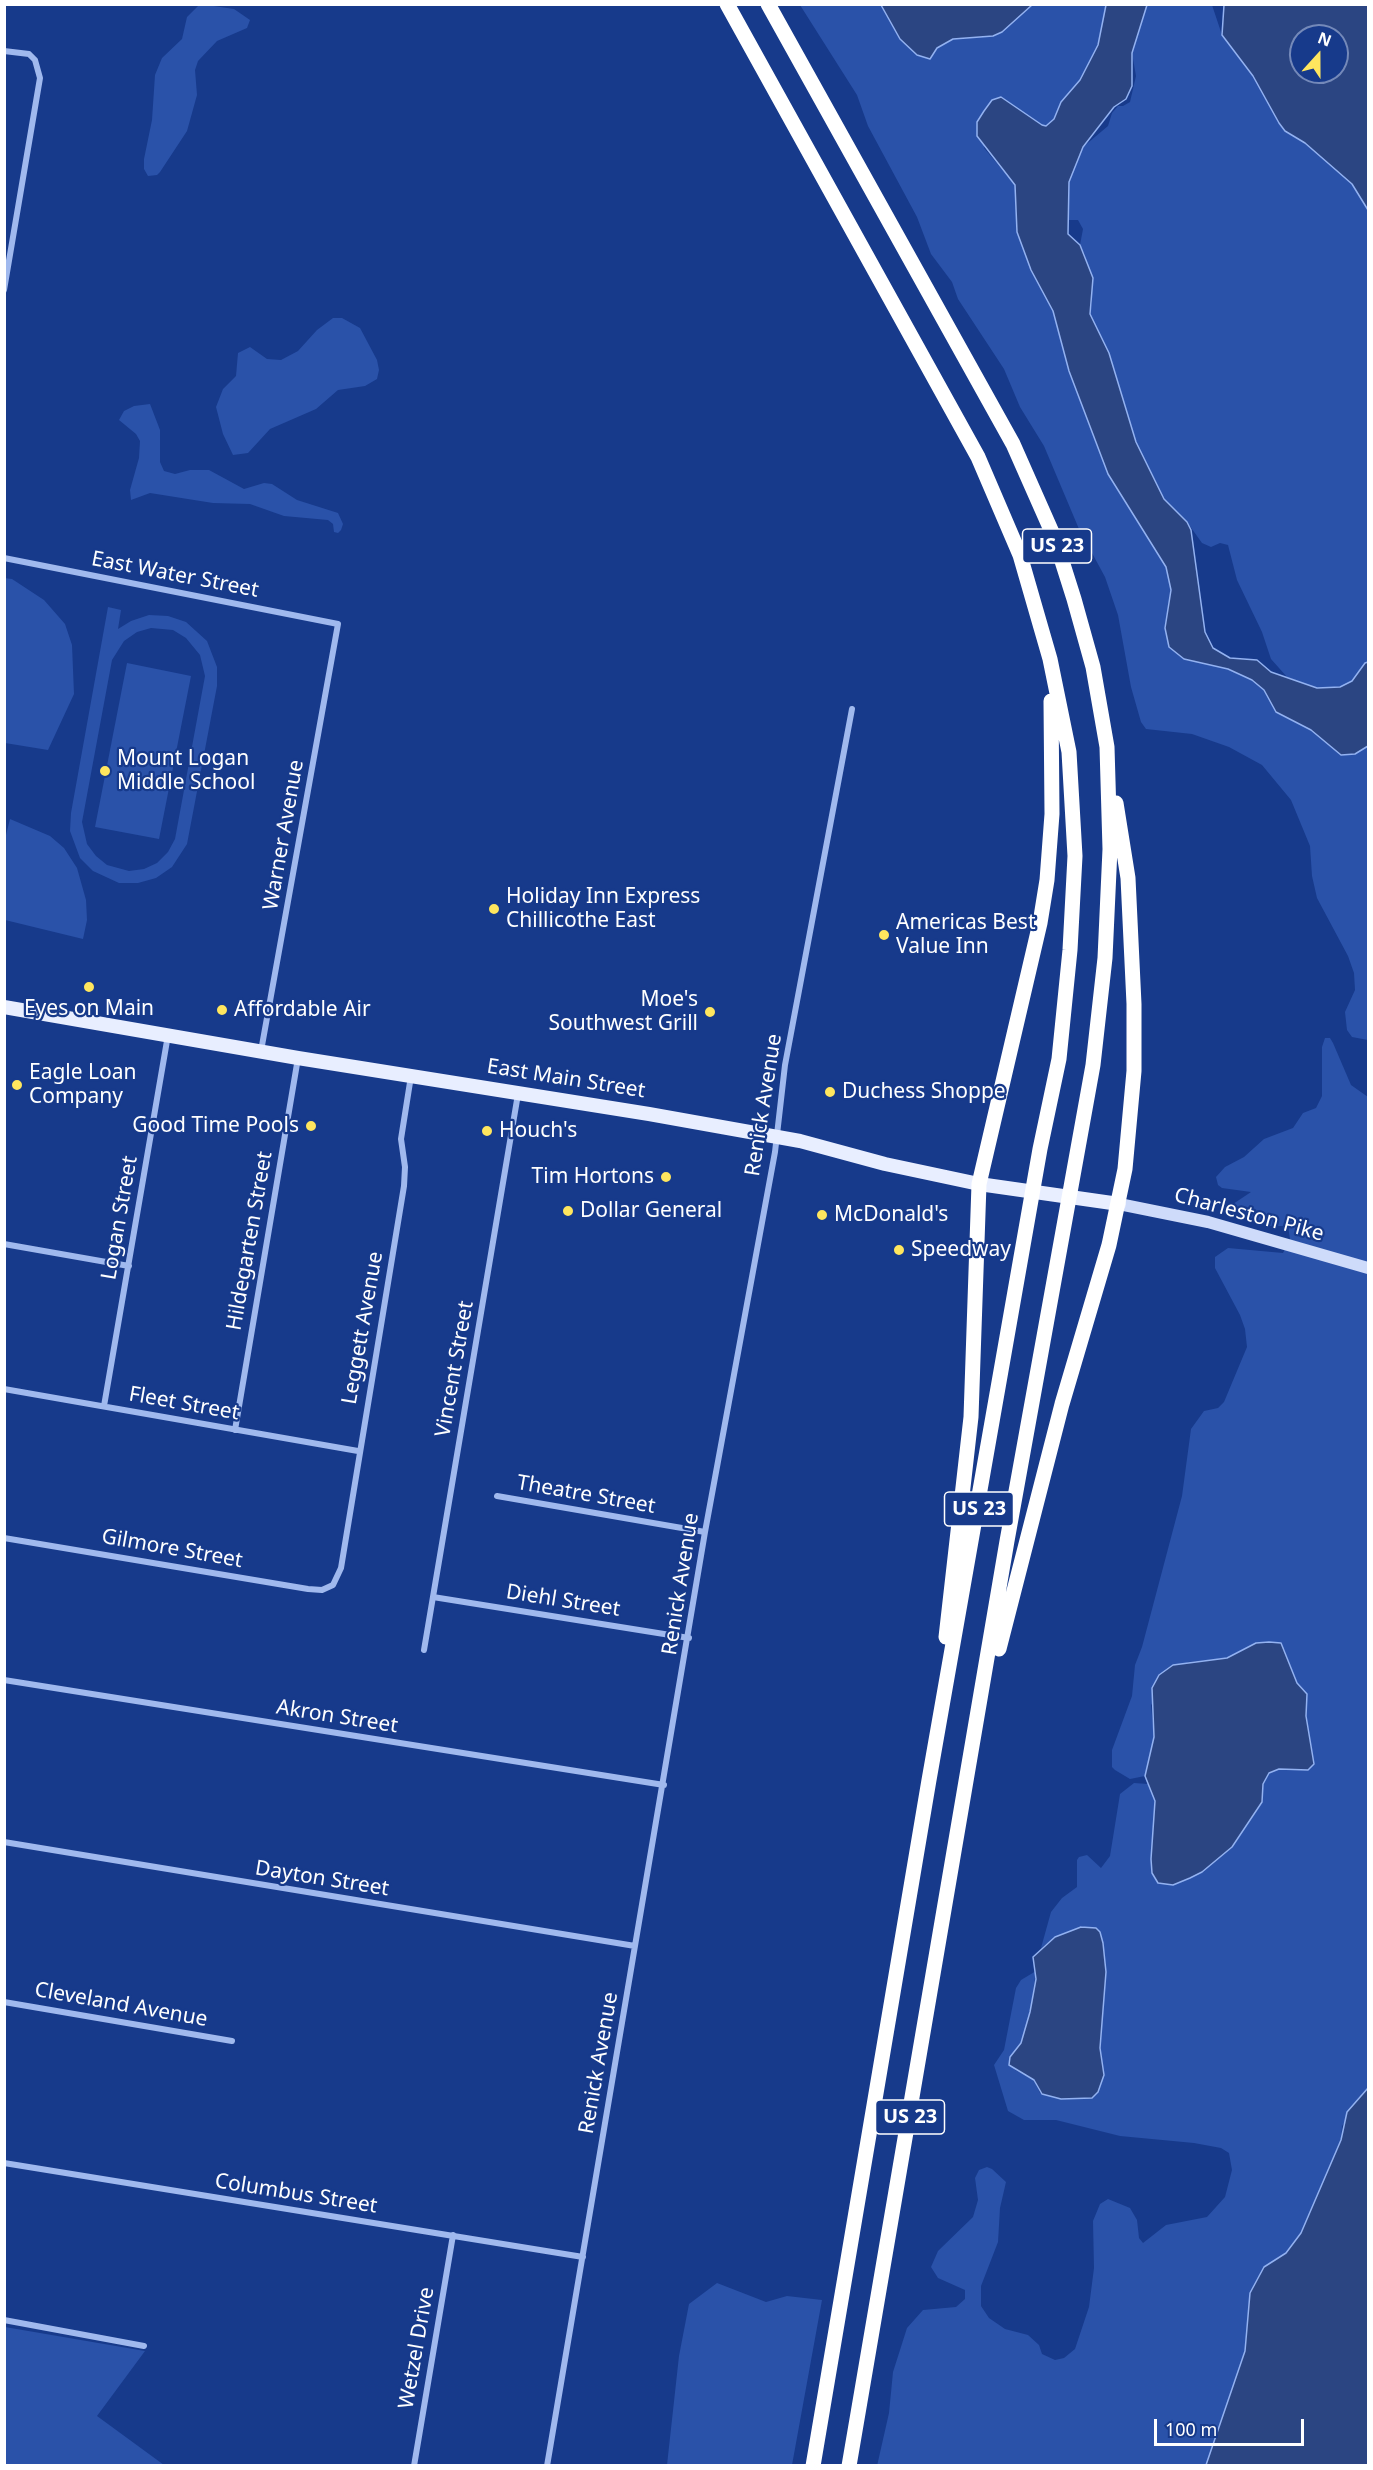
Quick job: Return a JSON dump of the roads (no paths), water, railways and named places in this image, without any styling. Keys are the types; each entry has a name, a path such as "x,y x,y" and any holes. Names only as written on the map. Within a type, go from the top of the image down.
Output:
{"highway":[{"name":"US 23","path":"727,4 978,457 1020,555 1050,659 1069,752 1075,856 1070,950 1059,1059 1040,1149 929,1780 813,2466"},
{"name":"US 23","path":"768,4 1013,444 1055,539 1074,599 1092,667 1107,747 1110,849 1105,958 1094,1065 1060,1241 849,2466"},
{"path":"929,1780 971,1418 979,1184 1040,923 1047,880 1053,751 1050,659"},
{"path":"970,1768 1018,1569 1119,1204 1134,1071 1134,1004 1128,878 1107,747"}],"main road":[{"name":"East Main Street","path":"4,1007 261,1052 777,1136 979,1184 1119,1204"}],"street":[{"path":"4,51 29,54 35,60 40,78 5,287"},
{"name":"East Water Street","path":"4,558 338,624"},
{"name":"Warner Avenue","path":"261,1052 338,624"},
{"name":"Renick Avenue","path":"548,2466 705,1532 777,1136 785,1065 852,708"},
{"name":"Logan Street","path":"104,1406 168,1035"},
{"name":"Hildegarten Street","path":"235,1430 298,1058"},
{"name":"Leggett Avenue","path":"333,1585 341,1568 358,1451 404,1186 405,1167 401,1139 411,1076"},
{"name":"Vincent Street","path":"424,1650 518,1094"},
{"name":"Charleston Pike","path":"1119,1204 1173,1214 1274,1240 1368,1268"},
{"path":"4,1245 129,1266"},
{"name":"Fleet Street","path":"4,1389 358,1451"},
{"name":"Theatre Street","path":"497,1496 705,1532"},
{"name":"Gilmore Street","path":"4,1538 308,1589 322,1590 333,1585"},
{"name":"Diehl Street","path":"433,1597 688,1638"},
{"name":"Akron Street","path":"4,1680 664,1785"},
{"name":"Dayton Street","path":"4,1842 635,1946"},
{"name":"Cleveland Avenue","path":"4,2002 232,2042"},
{"name":"Columbus Street","path":"4,2163 583,2257"},
{"name":"Wetzel Drive","path":"414,2466 453,2235"},
{"path":"4,2320 144,2346"}],"place":[{"name":"Mount Logan Middle School","path":"105,771"},
{"name":"Holiday Inn Express Chillicothe East","path":"494,909"},
{"name":"Americas Best Value Inn","path":"884,935"},
{"name":"Eyes on Main","path":"89,987"},
{"name":"Affordable Air","path":"222,1010"},
{"name":"Moe's Southwest Grill","path":"710,1012"},
{"name":"Eagle Loan Company","path":"17,1085"},
{"name":"Duchess Shoppe","path":"830,1092"},
{"name":"Good Time Pools","path":"311,1126"},
{"name":"Houch's","path":"487,1131"},
{"name":"Tim Hortons","path":"666,1177"},
{"name":"Dollar General","path":"568,1211"},
{"name":"McDonald's","path":"822,1215"},
{"name":"Speedway","path":"899,1250"}]}
